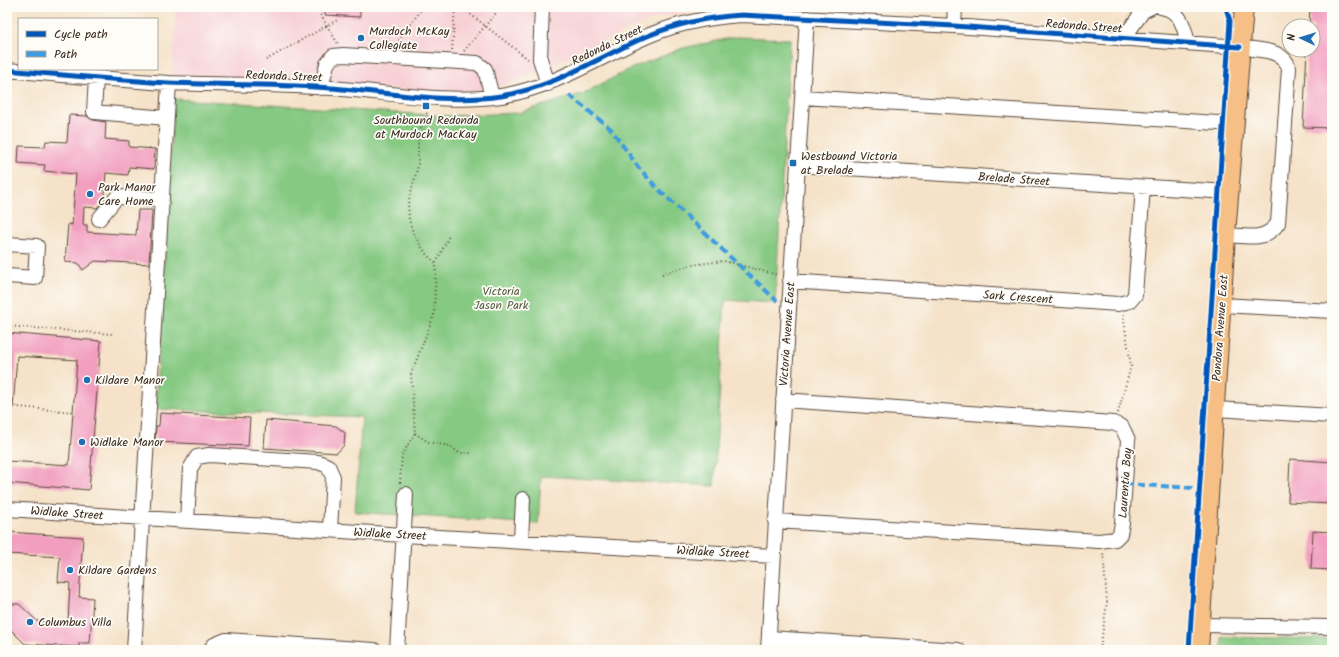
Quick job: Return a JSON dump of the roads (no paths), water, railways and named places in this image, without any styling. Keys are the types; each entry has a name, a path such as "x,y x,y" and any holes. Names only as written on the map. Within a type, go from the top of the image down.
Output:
{"main road":[{"name":"Pandora Avenue East","path":"1199,650 1229,192 1244,7"}],"street":[{"path":"542,7 540,59 548,84"},
{"path":"954,26 955,7"},
{"path":"1124,39 1143,11 1151,7"},
{"path":"1161,7 1175,12 1182,22 1188,43"},
{"name":"Redonda Street","path":"7,70 169,83 321,88 444,98 492,97 520,92 548,84 651,35 726,11 742,11 807,18 954,26 1188,43 1240,47 1276,53 1284,58 1289,68 1278,222 1272,232 1261,236 1226,235"},
{"name":"Victoria Avenue East","path":"768,644 783,400 784,278 798,165 807,18"},
{"path":"321,88 327,64 333,56 343,55 477,63 485,69 492,97"},
{"path":"96,78 94,112 167,118"},
{"path":"134,650 169,83"},
{"path":"802,96 1234,124"},
{"name":"Brelade Street","path":"798,165 1229,192"},
{"name":"Sark Crescent","path":"784,278 1118,304 1130,301 1135,295 1144,187"},
{"path":"99,219 117,197 162,199"},
{"path":"7,244 37,246 35,278 7,276"},
{"path":"1222,305 1332,311"},
{"name":"Laurentia Bay","path":"775,521 1102,541 1115,539 1120,534 1122,523 1128,440 1122,427 1113,423 783,400"},
{"path":"1215,409 1332,416"},
{"path":"187,521 190,469 197,457 209,455 318,462 328,466 333,478 330,530"},
{"path":"397,650 403,535 403,492"},
{"path":"521,542 523,499"},
{"name":"Widlake Street","path":"7,509 403,535 773,556"},
{"path":"1201,625 1332,627"},
{"path":"210,650 214,645 226,640 374,650"},
{"path":"768,644 958,650"}],"place":[{"name":"Murdoch McKay Collegiate","path":"361,38"},
{"name":"Southbound Redonda at Murdoch MacKay","path":"426,106"},
{"name":"Westbound Victoria at Brelade","path":"793,163"},
{"name":"Park Manor Care Home","path":"90,194"},
{"name":"Kildare Manor","path":"87,380"},
{"name":"Widlake Manor","path":"82,442"},
{"name":"Kildare Gardens","path":"70,570"},
{"name":"Columbus Villa","path":"30,622"}],"park label":[{"name":"Victoria Jason Park","path":"501,298"}]}
